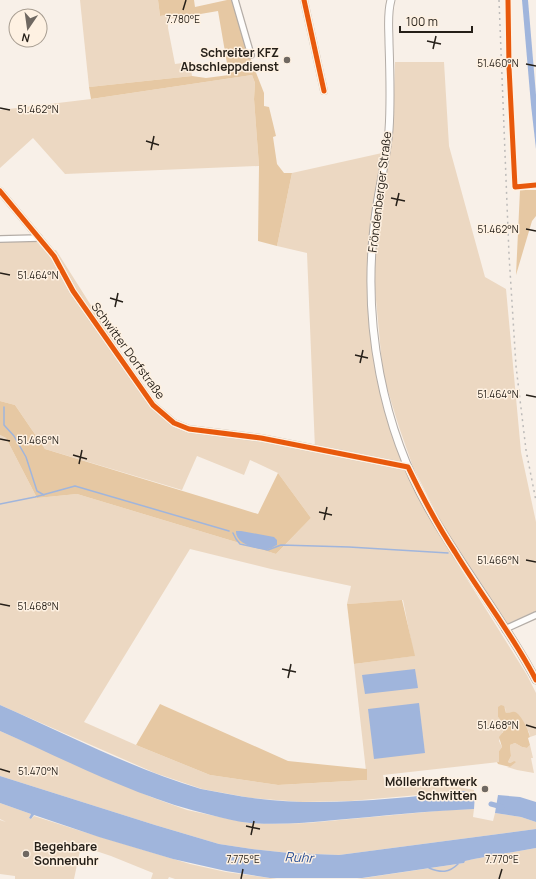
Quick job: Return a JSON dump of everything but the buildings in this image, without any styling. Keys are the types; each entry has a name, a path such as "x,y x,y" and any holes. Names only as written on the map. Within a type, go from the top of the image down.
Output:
{"main road":[{"name":"Fröndenberger Straße","path":"391,0 388,21 390,81 389,130 374,226 371,280 373,324 380,370 394,426 408,467 429,510 506,629 536,680"}],"street":[{"path":"235,0 251,55"},
{"path":"304,0 324,91"},
{"name":"Schwitter Dorfstraße","path":"0,191 54,256 73,291 153,405 174,423 189,429 261,438 408,467"},
{"path":"0,239 38,238"},
{"path":"506,629 536,615"}],"shaded area":[{"path":"80,0 158,0 160,16 177,14 177,18 168,19 168,28 175,64 190,62 192,76 89,87"},
{"path":"158,0 194,0 195,7 233,0 246,47 264,93 264,106 269,107 276,136 273,137 277,164 284,173 292,173 277,246 258,241 259,166 254,99 255,83 252,75 91,99 89,87 192,76 206,78 229,75 218,11 177,18 176,14 160,16"},
{"path":"395,62 444,62 449,146 485,277 506,289 521,452 536,522 536,611 506,624 457,551 413,467 383,375 374,278 377,226 393,129"},
{"path":"252,75 255,83 254,99 259,166 65,174 33,138 0,168 0,110 91,99"},
{"path":"382,153 370,236 370,323 376,376 394,442 415,490 452,555 527,675 536,693 536,735 530,737 529,732 513,712 506,713 505,708 498,717 505,726 499,741 502,747 499,751 499,762 383,775 386,788 458,782 459,787 474,790 474,793 463,791 351,801 301,802 251,798 202,789 155,773 0,705 0,435 6,438 37,498 77,494 276,554 311,518 278,473 250,460 244,475 197,456 182,490 45,449 15,405 0,401 0,238 30,235 45,251 56,250 152,402 172,422 189,429 315,449 307,253 277,246 292,173","holes":["190,549 271,569 351,586 347,604 403,600 414,656 354,664 367,780 278,785 210,775 84,722"]},
{"path":"520,190 536,190 536,216 532,221 516,275"},
{"path":"0,401 15,405 45,449 258,514 278,473 311,518 276,554 77,494 37,498 6,438 0,435"},
{"path":"402,600 415,656 354,664 347,604"},
{"path":"160,704 288,761 367,769 367,780 278,785 210,775 136,745"},
{"path":"501,705 504,706 506,713 514,712 520,716 530,737 528,738 530,745 527,748 515,743 510,745 511,756 508,762 516,762 510,767 498,764 497,762 499,762 499,751 502,747 499,737 505,726 498,717 498,707"},
{"path":"0,731 151,797 187,810 248,823 307,823 474,809 473,817 493,821 495,813 521,817 536,822 536,829 339,855 289,853 219,844 0,776"},
{"path":"515,743 527,748 530,745 534,773 507,767 510,767 514,761 510,763 508,762 511,756 510,745"},
{"path":"0,803 31,814 29,818 31,819 34,816 190,864 226,872 277,879 175,879 169,877 168,879 151,879 153,873 81,846 74,879 15,879 15,876 0,874 0,820 6,822 0,819"},
{"path":"536,848 536,879 357,879 464,863 464,861"}],"water":[{"path":"522,0 528,0 536,95 536,149 531,105"},
{"path":"236,531 274,537 277,540 277,545 270,549 253,547 243,543 237,536"},
{"path":"415,669 418,688 365,694 362,675"},
{"path":"419,703 425,753 374,759 368,709"},
{"path":"0,705 124,761 175,781 201,789 257,799 316,802 375,800 463,791 475,794 474,809 421,812 313,822 261,824 235,821 184,808 130,789 0,731"},
{"name":"Ruhr","path":"0,776 219,844 252,849 289,853 339,855 536,829 536,848 474,859 465,861 464,863 362,878 270,878 226,871 173,859 99,837 34,815 31,819 29,818 31,814 0,803"},
{"path":"498,795 520,797 536,802 536,822 521,817 495,813"}],"waterway":[{"path":"4,407 4,425 14,436 26,457 37,491 44,495"},
{"path":"0,504 35,497 75,486 229,531"},
{"path":"233,533 240,544 268,550 281,545 349,547 448,553"},
{"path":"491,804 502,807"},
{"path":"429,868 437,871 448,871 458,864"}],"railway":[{"path":"499,0 509,255 516,366 526,450 536,501"}],"cycle path":[{"path":"304,0 324,91"},
{"path":"508,0 509,67 515,187 536,185"},
{"path":"0,191 54,256 73,291 153,405 174,423 189,429 261,438 408,467 424,500 442,531 507,631 536,680"}],"place":[{"name":"Schreiter KFZ Abschleppdienst","path":"287,60"},
{"name":"Möllerkraftwerk Schwitten","path":"485,789"},
{"name":"Begehbare Sonnenuhr","path":"26,854"}]}
